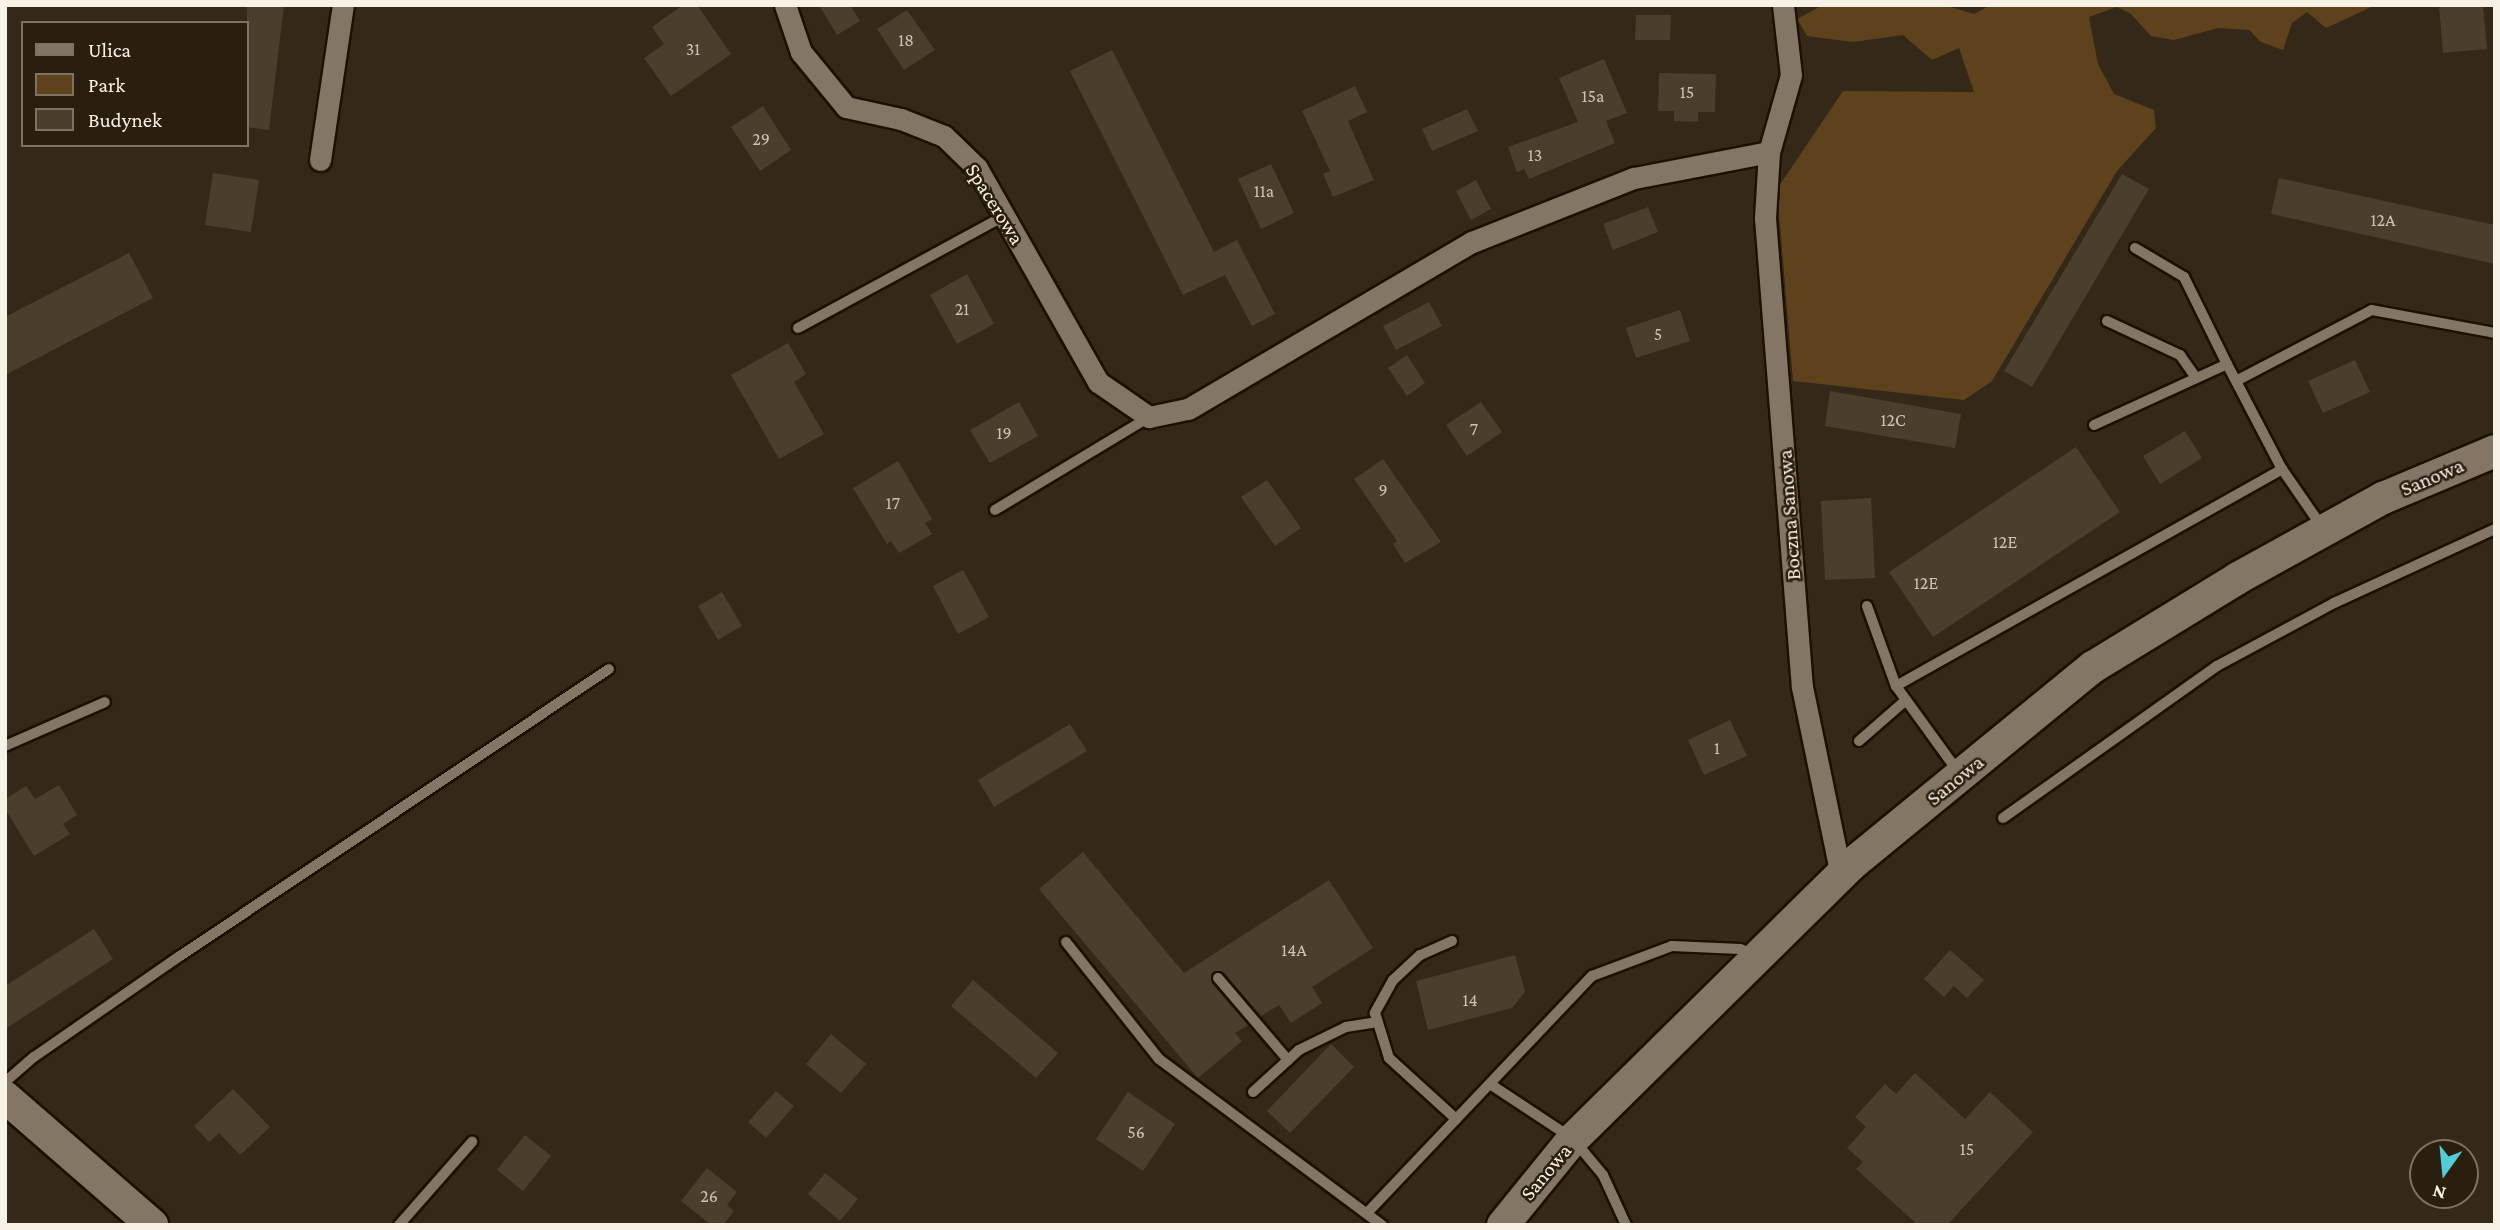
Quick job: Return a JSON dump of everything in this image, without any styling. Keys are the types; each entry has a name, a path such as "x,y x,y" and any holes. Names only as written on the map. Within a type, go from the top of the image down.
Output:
{"main road":[{"name":"Sanowa","path":"1503,1225 1573,1139 1841,875 2093,667 2383,498 2495,451"},
{"path":"5,1097 152,1225"}],"street":[{"path":"320,160 342,5"},
{"name":"Spacerowa","path":"785,5 801,52 846,107 901,119 944,136 977,168 1098,382 1149,417"},
{"name":"Boczna Sanowa","path":"1783,5 1791,75 1769,152 1765,218 1802,687 1841,875"},
{"path":"1149,417 1188,409 1472,242 1634,178 1769,152"}],"lane":[{"path":"798,328 1004,216"},
{"path":"2135,248 2183,277 2282,468 2326,533"},
{"path":"2236,381 2372,310 2495,333"},
{"path":"2107,321 2180,355 2196,378"},
{"path":"2094,425 2227,364"},
{"path":"995,510 1149,417"},
{"path":"1896,686 2282,468"},
{"path":"2003,818 2217,666 2334,603 2495,529"},
{"path":"1867,606 1896,686 1961,776"},
{"path":"5,1082 34,1056 180,956 609,669"},
{"path":"1859,741 1906,700"},
{"path":"5,746 105,702"},
{"path":"1452,941 1420,955 1392,980 1375,1013 1389,1058 1456,1119"},
{"path":"1066,942 1159,1059 1382,1225"},
{"path":"1367,1213 1592,976 1672,946 1740,949 1759,955"},
{"path":"1218,978 1288,1060"},
{"path":"1253,1092 1288,1060 1346,1027 1378,1023"},
{"path":"1490,1084 1573,1139 1603,1175 1626,1225"},
{"path":"399,1225 472,1142"}],"green space":[{"path":"1823,5 1944,5 1974,14 1991,5 2376,5 2326,28 2307,12 2292,23 2283,50 2261,42 2249,30 2218,28 2174,40 2151,36 2131,14 2117,7 2089,17 2098,64 2114,94 2154,110 2156,128 2117,171 1992,381 1964,400 1793,381 1777,189 1843,91 1974,92 1959,48 1932,60 1903,35 1853,42 1807,36 1797,19"}],"building":[{"path":"247,5 284,5 269,130 248,127"},
{"path":"683,5 697,5 731,54 671,96 644,58 664,44 652,27"},
{"path":"819,5 850,5 860,21 837,35"},
{"path":"2439,5 2483,5 2487,49 2443,53"},
{"path":"907,10 935,50 904,70 877,29"},
{"path":"1636,15 1671,15 1670,40 1635,40"},
{"path":"1112,50 1214,252 1237,240 1275,314 1252,326 1225,275 1183,295 1070,71"},
{"path":"1604,59 1627,113 1606,121 1615,143 1529,179 1524,169 1517,172 1508,147 1578,122 1559,78"},
{"path":"1659,73 1716,74 1715,112 1698,112 1698,122 1674,121 1674,111 1658,111"},
{"path":"1355,86 1367,112 1348,121 1374,180 1333,197 1323,174 1330,171 1302,111"},
{"path":"763,106 791,150 760,171 731,127"},
{"path":"1467,109 1478,131 1432,151 1422,129"},
{"path":"1271,164 1294,213 1261,229 1238,179"},
{"path":"213,173 259,180 251,232 205,225"},
{"path":"2122,174 2149,189 2032,387 2004,371"},
{"path":"2279,178 2495,225 2495,264 2271,214"},
{"path":"1476,180 1491,209 1471,220 1456,191"},
{"path":"1648,207 1658,232 1613,250 1603,224"},
{"path":"129,253 153,298 5,375 5,317"},
{"path":"967,274 994,324 957,344 930,295"},
{"path":"1429,302 1442,326 1396,350 1383,326"},
{"path":"1680,310 1690,341 1636,358 1626,328"},
{"path":"788,343 806,374 794,382 824,434 779,459 731,375"},
{"path":"1407,355 1425,383 1407,396 1388,368"},
{"path":"2355,360 2370,392 2323,413 2308,381"},
{"path":"1830,391 1961,414 1955,448 1825,426"},
{"path":"1019,402 1038,436 990,463 970,430"},
{"path":"1481,402 1502,432 1467,456 1446,425"},
{"path":"2185,431 2202,458 2160,484 2143,456"},
{"path":"2076,447 2120,512 1933,637 1889,572"},
{"path":"1383,459 1441,542 1405,563 1393,544 1397,541 1354,479"},
{"path":"898,461 932,519 925,523 932,534 899,553 891,541 887,544 853,488"},
{"path":"1267,480 1301,528 1275,546 1241,497"},
{"path":"1871,498 1875,578 1825,580 1821,501"},
{"path":"963,570 989,617 958,634 933,586"},
{"path":"722,592 742,626 718,640 698,606"},
{"path":"1730,720 1747,756 1704,775 1688,740"},
{"path":"1070,724 1087,751 994,807 978,780"},
{"path":"59,785 77,815 63,824 70,834 34,856 5,809 5,799 26,786 35,799"},
{"path":"1083,852 1184,973 1329,880 1373,948 1312,987 1322,1003 1291,1023 1279,1005 1261,1016 1224,973 1213,972 1212,983 1248,1025 1235,1033 1242,1041 1198,1078 1039,889"},
{"path":"94,929 113,959 5,1029 5,986"},
{"path":"1950,950 1984,980 1967,998 1954,986 1944,997 1924,979"},
{"path":"1515,955 1525,992 1512,1008 1428,1030 1416,981"},
{"path":"973,980 1058,1053 1036,1078 951,1006"},
{"path":"831,1034 866,1064 841,1093 806,1064"},
{"path":"1331,1044 1354,1067 1290,1133 1267,1111"},
{"path":"1915,1073 1965,1119 1990,1092 2033,1132 1947,1225 1918,1225 1856,1169 1863,1162 1847,1148 1866,1127 1855,1117 1885,1084 1896,1094"},
{"path":"233,1089 270,1127 240,1155 219,1133 209,1142 194,1126"},
{"path":"776,1091 794,1106 766,1138 748,1122"},
{"path":"1128,1092 1175,1124 1143,1171 1096,1139"},
{"path":"525,1135 551,1156 523,1191 497,1170"},
{"path":"707,1168 737,1192 727,1205 734,1211 723,1225 711,1225 681,1201"},
{"path":"825,1173 858,1199 840,1221 808,1194"}]}
